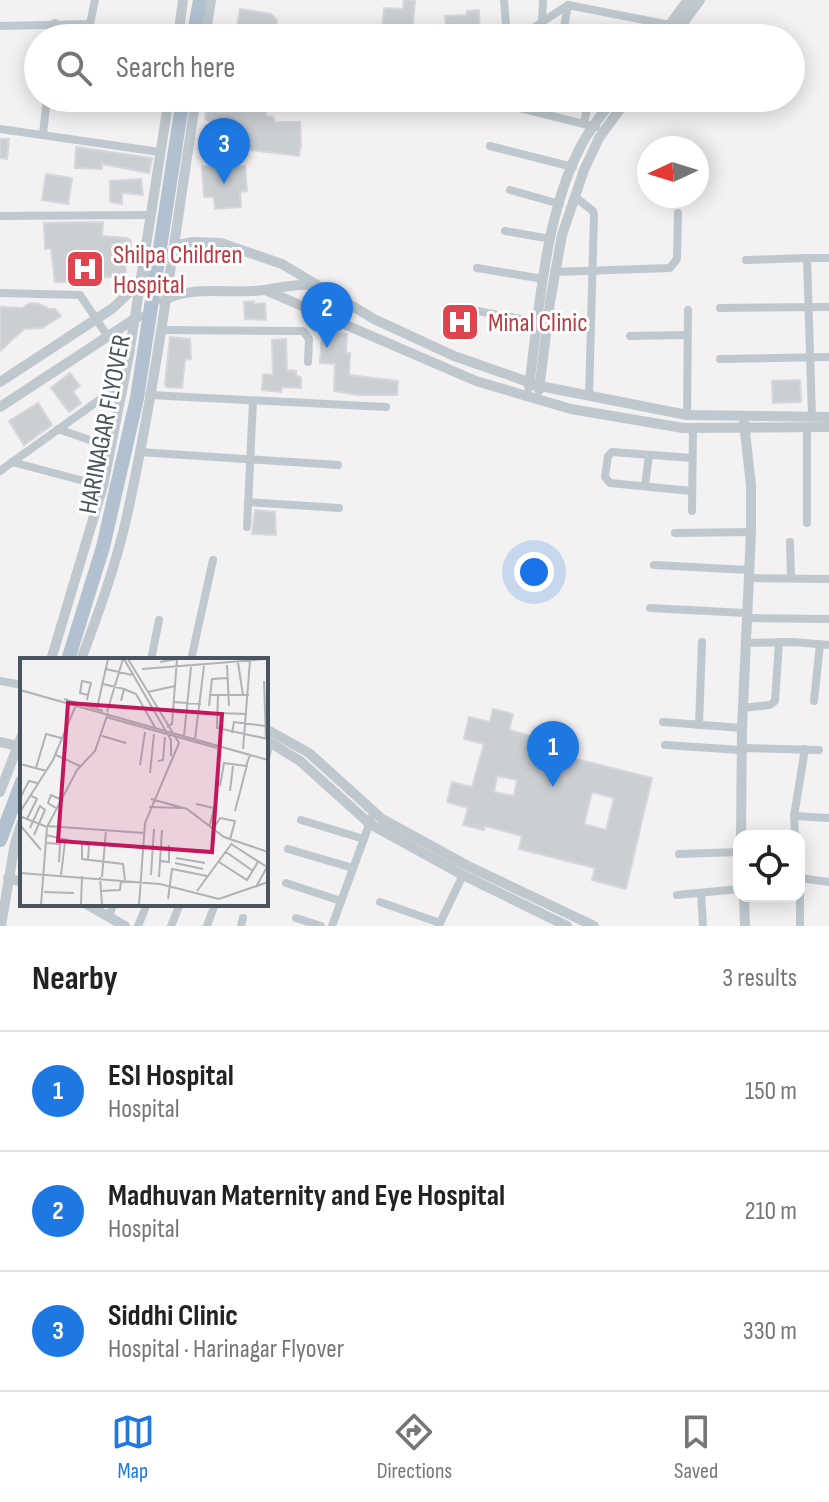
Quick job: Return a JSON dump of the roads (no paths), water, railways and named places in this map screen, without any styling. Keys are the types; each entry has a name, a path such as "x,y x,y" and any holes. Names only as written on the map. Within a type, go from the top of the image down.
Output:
{"main road":[{"path":"196,24 200,0"},
{"name":"HARINAGAR FLYOVER","path":"69,658 103,547 137,398 181,112"},
{"path":"0,840 20,787"}],"street":[{"path":"37,24 90,24 95,0"},
{"path":"180,24 183,0"},
{"path":"207,24 211,0"},
{"path":"504,0 506,24"},
{"path":"542,22 543,0"},
{"path":"671,24 686,0"},
{"path":"682,24 700,0"},
{"path":"565,24 568,5"},
{"path":"539,24 568,5 665,24"},
{"path":"0,26 24,25"},
{"path":"43,134 45,112"},
{"path":"52,658 103,486 135,318 167,112"},
{"path":"82,658 108,586 126,522 162,330 194,112"},
{"path":"539,112 593,127"},
{"path":"532,398 558,248 584,170 593,127 591,112"},
{"path":"535,384 537,322 551,239 573,167 604,112"},
{"path":"593,127 611,112"},
{"path":"0,129 160,152"},
{"path":"490,146 573,167"},
{"path":"510,190 560,204"},
{"path":"575,197 594,213 589,396"},
{"path":"554,272 674,266 677,259 678,213"},
{"path":"0,216 151,215"},
{"path":"505,231 551,239"},
{"path":"0,382 113,308 178,245 221,243 282,264 377,321 454,356 535,384 687,415 809,422 829,427"},
{"path":"807,258 810,358 807,523"},
{"path":"746,260 829,258"},
{"path":"477,268 543,279"},
{"path":"0,407 107,335 176,294 265,290 294,284 318,286"},
{"path":"265,290 476,381 571,409 693,428 745,430 829,417"},
{"path":"0,293 80,295 107,335"},
{"path":"720,308 829,307"},
{"path":"461,308 537,322"},
{"path":"687,415 688,310"},
{"path":"371,334 377,321"},
{"path":"162,330 303,331 309,339 308,362"},
{"path":"630,336 687,335"},
{"path":"720,359 829,357"},
{"path":"0,471 123,383"},
{"path":"149,395 386,407"},
{"path":"247,527 253,401"},
{"path":"741,830 742,708 751,532 751,485 744,418"},
{"path":"692,511 693,428"},
{"path":"58,429 110,447"},
{"path":"139,452 338,465"},
{"path":"692,458 612,452 607,459 607,481 692,491"},
{"path":"645,486 649,455"},
{"path":"12,462 103,486"},
{"path":"248,502 339,508"},
{"path":"675,533 751,532"},
{"path":"790,542 791,578"},
{"path":"191,658 213,560"},
{"path":"654,565 829,579"},
{"path":"650,608 829,619"},
{"path":"151,658 159,620"},
{"path":"699,725 702,642"},
{"path":"742,708 770,705 775,701 779,642"},
{"path":"745,643 825,644 814,701"},
{"path":"0,681 20,685"},
{"path":"663,722 742,728"},
{"path":"268,730 309,753 371,819 594,926"},
{"path":"0,742 20,741 0,792"},
{"path":"268,741 300,761 371,819 463,875 567,926"},
{"path":"665,745 819,750"},
{"path":"795,830 794,816 805,749"},
{"path":"794,816 829,818"},
{"path":"332,926 371,819"},
{"path":"301,820 364,839"},
{"path":"1,926 20,828"},
{"path":"288,849 353,868"},
{"path":"679,854 733,852"},
{"path":"380,902 440,924 463,875"},
{"path":"8,878 20,881"},
{"path":"805,879 829,882"},
{"path":"286,883 341,901"},
{"path":"677,895 733,890"},
{"path":"701,893 703,926"},
{"path":"744,902 745,926"},
{"path":"800,902 800,926"},
{"path":"90,906 125,926"},
{"path":"109,917 112,906"},
{"path":"138,926 146,906"},
{"path":"171,926 179,906"},
{"path":"207,926 214,906"},
{"path":"296,918 321,926"}],"place":[{"name":"Siddhi Clinic","path":"224,184"},
{"name":"Shilpa Children Hospital","path":"85,269"},
{"name":"Minal Clinic","path":"460,322"},
{"name":"Madhuvan Maternity and Eye Hospital","path":"327,348"},
{"name":"ESI Hospital","path":"553,787"}]}
